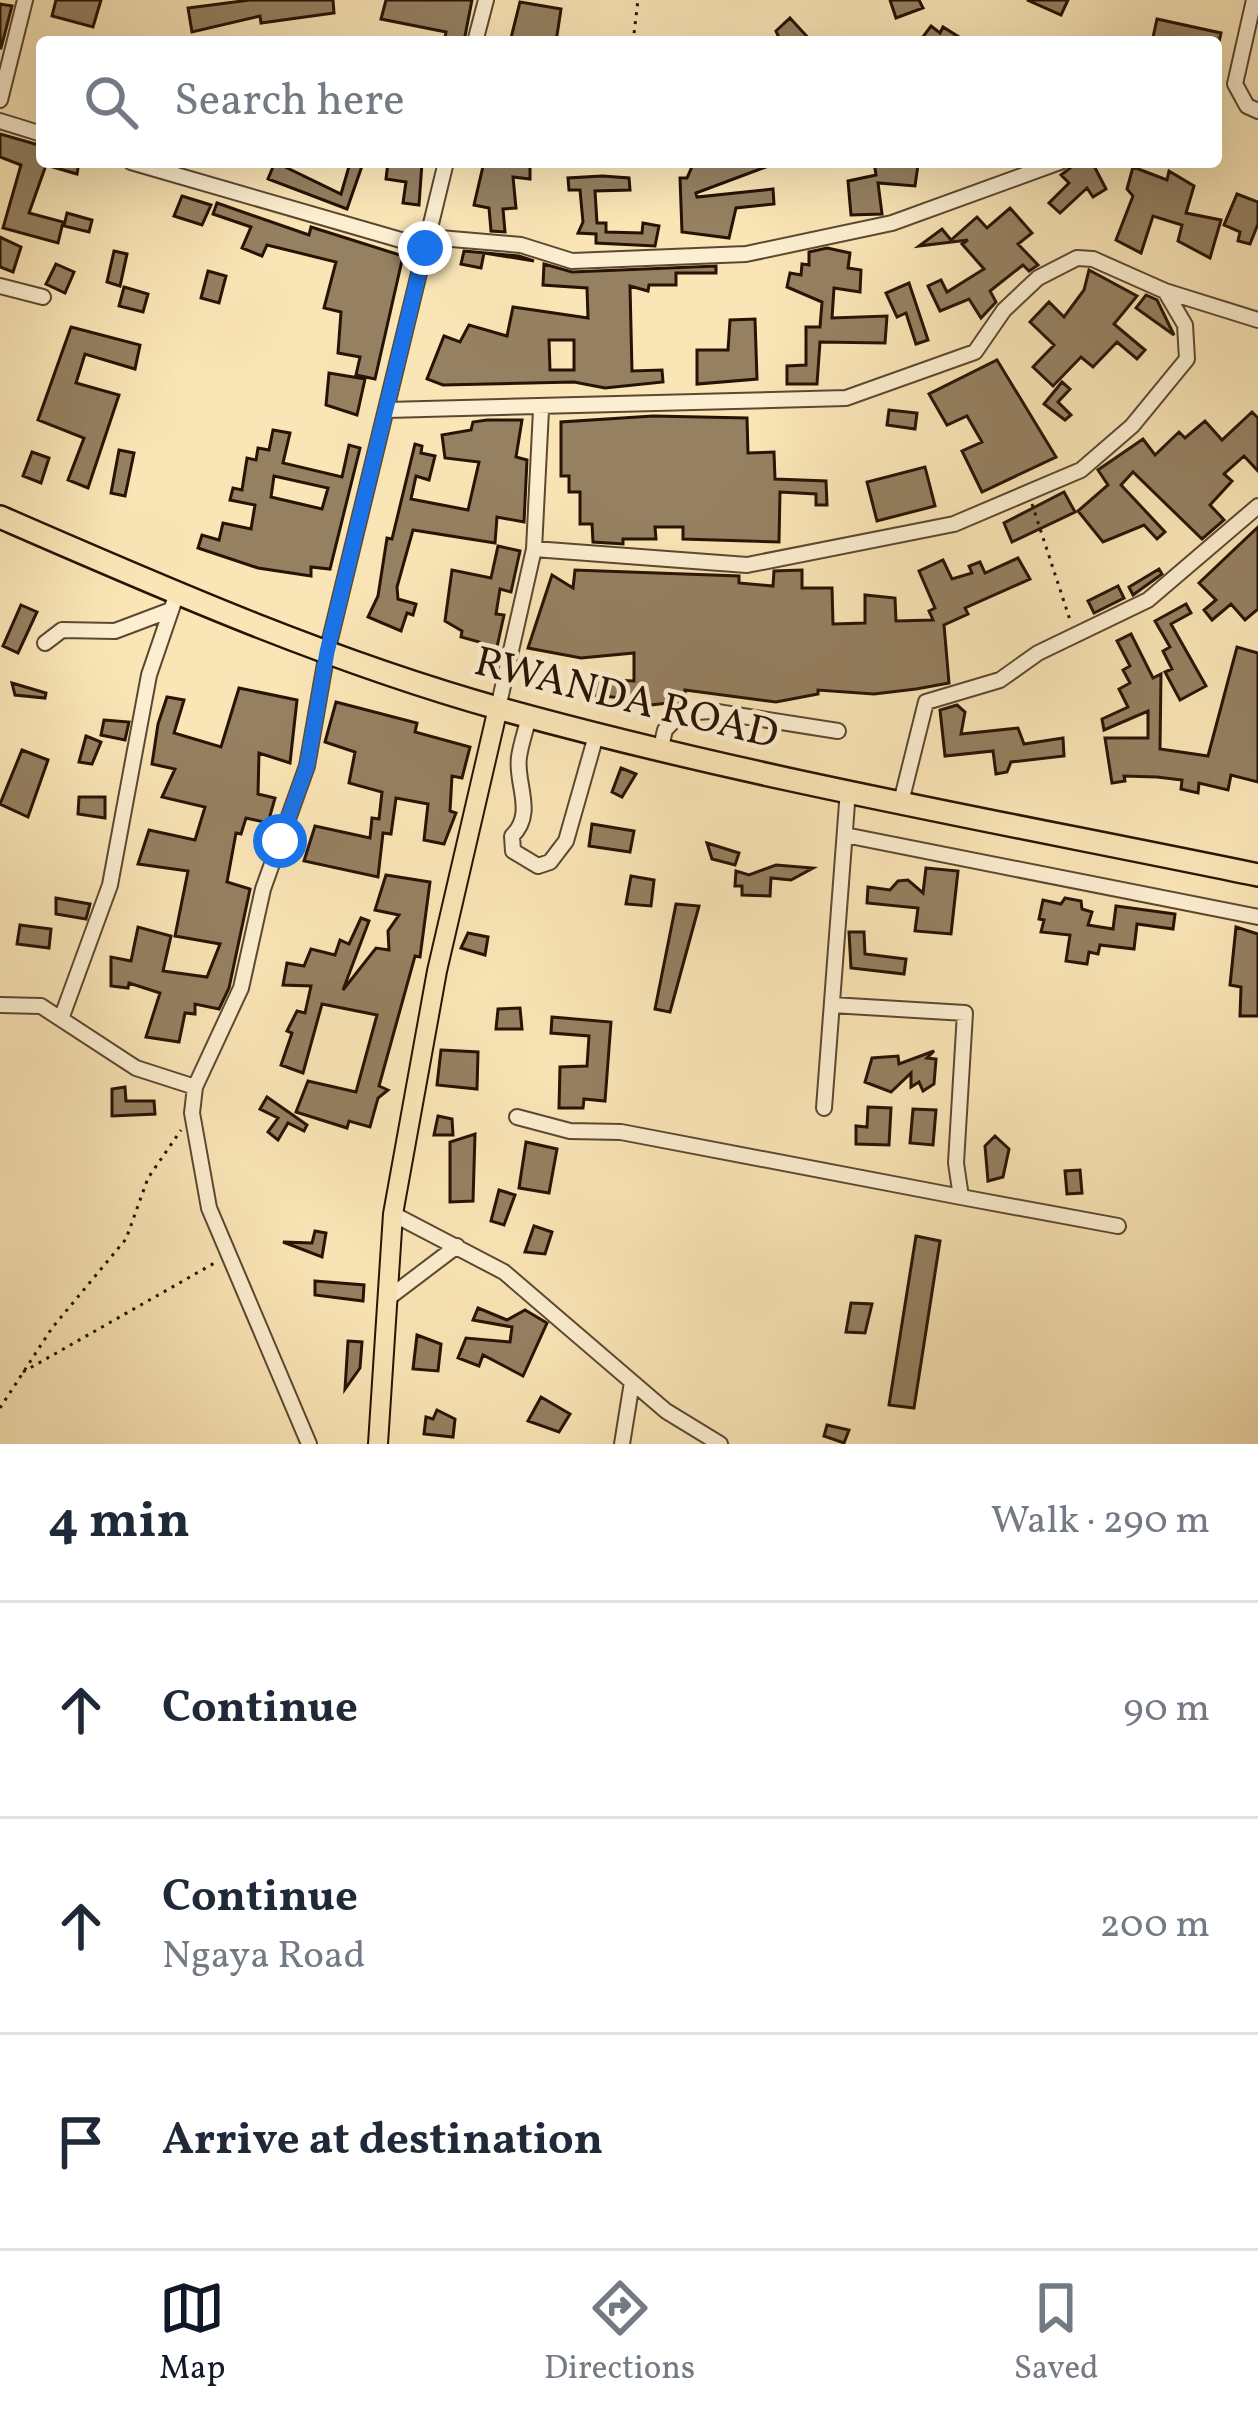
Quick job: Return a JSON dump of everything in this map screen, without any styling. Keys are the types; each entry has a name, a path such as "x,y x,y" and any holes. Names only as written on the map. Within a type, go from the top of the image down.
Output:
{"highway":[{"name":"RWANDA ROAD","path":"0,517 172,602 498,708 901,802 1258,874"}],"main road":[{"path":"378,1444 393,1214 436,971 498,708"}],"street":[{"path":"0,100 25,0"},
{"path":"477,36 486,0"},
{"path":"1254,0 1235,84 1247,106 1258,111"},
{"path":"0,121 36,132"},
{"path":"153,168 427,242 521,245 572,261 746,254 892,223 1043,168"},
{"path":"309,1444 232,1253 209,1208 192,1114 195,1087 242,988 263,889 307,766 327,652 445,168"},
{"path":"387,410 796,403 897,384 975,352 1004,310 1038,278 1077,258 1093,259 1165,291 1258,320"},
{"path":"0,286 43,297"},
{"path":"534,549 747,566 954,524 1029,496 1081,470 1132,426 1187,359 1185,325 1165,291"},
{"path":"498,708 534,549 541,410"},
{"path":"901,802 926,702 1000,680 1038,653 1148,600 1258,506"},
{"path":"45,643 62,630 115,631 172,602"},
{"path":"61,1018 110,885 149,675 172,602"},
{"path":"661,747 665,730 681,713 838,731"},
{"path":"529,716 518,763 525,796 519,829 512,836 513,851 538,866 550,862 566,841 597,732"},
{"path":"824,1108 848,790"},
{"path":"845,835 1258,917"},
{"path":"0,1005 41,1006 136,1068 195,1087"},
{"path":"832,1005 965,1013 956,1163 962,1197"},
{"path":"518,1117 571,1131 620,1132 1118,1226"},
{"path":"393,1214 457,1246 531,1293 666,1411 720,1444"},
{"path":"387,1299 457,1246"},
{"path":"622,1444 632,1382"}],"path":[{"path":"634,36 638,0"},
{"path":"1029,496 1064,589 1073,639"},
{"path":"0,1408 21,1373 126,1240 148,1178 192,1114"},
{"path":"21,1373 232,1253"}],"building":[{"path":"56,0 101,0 93,27 52,16"},
{"path":"250,0 333,0 334,13 261,23 260,16 192,32 188,8"},
{"path":"386,0 472,0 465,36 445,36 446,32 381,19"},
{"path":"890,0 919,0 923,8 896,18"},
{"path":"1027,0 1068,0 1061,15"},
{"path":"520,2 561,9 557,36 512,36"},
{"path":"0,4 12,6 1,48 0,48"},
{"path":"790,18 806,36 778,36 776,31"},
{"path":"1157,19 1221,33 1220,36 1153,36"},
{"path":"931,26 957,36 924,36"},
{"path":"0,134 36,144 36,168 45,168 29,213 63,222 58,243 3,228 21,165 0,157"},
{"path":"273,168 287,168 341,194 349,168 361,168 347,209 268,179"},
{"path":"387,168 422,168 419,205 403,203 406,182 386,179"},
{"path":"483,168 530,168 530,179 513,177 516,208 503,209 505,232 491,231 489,208 474,205"},
{"path":"691,168 763,168 696,193 697,197 773,189 774,204 736,208 729,238 682,232 680,178 687,178"},
{"path":"875,168 918,168 915,186 878,183 882,214 851,215 848,181 876,175"},
{"path":"1070,168 1095,168 1106,189 1093,197 1087,188 1060,213 1049,203 1069,183 1061,175"},
{"path":"1133,168 1167,180 1169,171 1194,186 1186,213 1221,220 1210,258 1178,241 1182,225 1153,216 1141,253 1116,240 1133,196 1127,189"},
{"path":"568,178 629,178 630,190 595,191 597,223 606,223 606,232 642,233 643,223 659,226 655,246 596,243 596,234 578,233 583,222 580,190 569,190"},
{"path":"1237,194 1258,202 1258,224 1250,244 1238,241 1240,232 1224,225"},
{"path":"182,196 211,205 202,225 174,216"},
{"path":"217,203 309,235 311,227 403,256 375,379 356,375 360,357 338,353 341,312 324,308 336,262 267,245 262,256 242,248 251,227 213,214"},
{"path":"1010,208 1032,233 1018,244 1038,265 1029,271 1023,265 990,291 996,302 981,318 969,299 940,311 928,286 941,280 947,292 984,269 962,244 968,240 919,246 942,229 951,240 977,217 987,228"},
{"path":"67,213 92,220 89,232 64,226"},
{"path":"0,237 21,247 13,272 0,267"},
{"path":"827,248 850,253 848,268 861,270 860,292 834,288 832,318 887,316 885,343 820,342 817,384 787,384 787,366 806,365 806,327 820,327 822,302 787,287 790,273 801,275 802,264 809,265 809,252"},
{"path":"114,251 127,254 120,286 107,282"},
{"path":"464,251 519,256 534,261 484,253 481,268 461,264"},
{"path":"56,264 74,272 65,293 46,284"},
{"path":"544,264 572,272 716,266 716,273 676,273 676,285 649,285 648,291 630,286 632,371 662,370 663,382 605,388 574,382 443,385 427,379 444,336 460,342 469,325 507,336 513,307 588,318 587,288 543,285","holes":["549,340 574,340 574,370 550,370"]},
{"path":"1089,270 1137,296 1114,324 1145,350 1137,359 1117,342 1093,367 1081,357 1053,386 1033,367 1054,345 1030,322 1049,302 1064,317 1084,290"},
{"path":"208,271 226,276 219,303 201,298"},
{"path":"909,283 928,340 916,344 906,313 897,317 886,293"},
{"path":"124,287 148,294 143,312 119,306"},
{"path":"1146,295 1157,300 1174,335 1136,308"},
{"path":"755,319 757,379 697,384 697,350 728,350 730,320"},
{"path":"71,327 140,345 135,369 85,354 76,383 119,395 88,488 68,480 84,438 38,420"},
{"path":"997,360 1056,457 982,492 962,451 982,442 967,416 947,425 929,394"},
{"path":"329,373 365,379 357,415 326,405"},
{"path":"1062,382 1070,389 1058,402 1071,415 1065,420 1044,404"},
{"path":"889,410 917,413 915,429 887,425"},
{"path":"1252,412 1258,418 1258,471 1244,456 1224,474 1232,481 1210,505 1224,520 1202,539 1133,472 1121,485 1165,532 1157,539 1144,525 1103,542 1078,511 1108,485 1098,470 1143,439 1155,455 1179,432 1185,438 1205,421 1222,440"},
{"path":"653,416 747,418 748,453 774,452 775,479 826,481 827,505 816,505 816,494 780,492 779,542 683,539 683,527 655,527 656,539 593,542 592,524 580,524 580,492 569,492 569,476 561,476 561,422"},
{"path":"522,420 516,457 527,460 524,522 497,517 495,543 413,530 397,587 398,599 416,604 413,615 407,613 401,631 368,617 378,596 387,538 392,539 415,444 422,446 421,453 435,456 429,480 416,476 411,499 468,510 479,462 445,458 442,435 471,430 473,422"},
{"path":"273,430 290,433 283,463 342,477 349,445 360,448 330,569 311,567 311,576 258,568 198,548 202,535 219,540 223,523 251,529 255,505 230,500 233,488 242,490 247,458 256,460 258,448 269,450","holes":["274,476 328,488 322,509 271,497"]},
{"path":"119,450 134,453 125,496 111,493"},
{"path":"32,452 49,458 41,483 23,476"},
{"path":"925,467 935,506 877,521 867,482"},
{"path":"1064,492 1075,512 1012,542 1004,523"},
{"path":"1258,527 1258,609 1245,620 1231,604 1212,620 1204,610 1216,600 1199,583"},
{"path":"498,546 520,551 511,592 500,589 496,614 504,615 497,647 461,637 462,631 445,621 452,570 491,578"},
{"path":"1018,558 1030,579 965,608 968,614 944,625 949,683 874,694 818,690 818,694 776,702 685,690 686,701 633,707 633,699 591,695 593,679 634,681 634,653 581,658 528,648 552,575 573,588 575,570 739,576 739,583 773,586 774,571 802,570 802,588 832,588 833,624 865,623 865,595 895,598 896,621 933,620 929,611 935,608 919,571 943,560 952,579 972,573 969,566 980,562 985,573"},
{"path":"1159,569 1162,574 1133,595 1129,587"},
{"path":"1118,586 1124,598 1094,613 1088,601"},
{"path":"1186,604 1191,613 1171,624 1206,686 1180,700 1165,672 1172,669 1163,651 1170,647 1155,621"},
{"path":"21,605 37,612 18,653 3,646"},
{"path":"1131,634 1153,678 1161,674 1160,749 1208,756 1237,647 1258,653 1258,782 1231,775 1228,790 1199,783 1198,793 1181,789 1182,780 1157,777 1124,776 1125,781 1112,783 1105,738 1148,738 1148,711 1104,730 1102,719 1128,707 1119,689 1130,683 1123,670 1130,666 1117,641"},
{"path":"12,683 46,693 45,698 15,695"},
{"path":"239,688 297,700 290,763 259,753 258,794 275,798 268,823 246,818 241,834 236,833 227,882 250,889 229,988 219,1009 195,1004 195,1014 185,1013 179,1042 146,1037 160,993 129,983 128,988 111,986 111,957 131,961 138,927 171,936 163,971 207,977 220,944 175,936 188,871 138,864 149,830 195,840 205,807 162,797 175,769 152,764 158,724 167,697 184,700 174,733 221,747"},
{"path":"336,702 417,723 415,732 470,747 462,778 452,776 450,811 456,813 444,844 424,840 428,804 396,798 391,834 383,833 378,877 304,861 315,826 370,838 372,818 379,819 382,792 349,783 355,752 325,742"},
{"path":"957,705 965,712 961,734 1018,728 1024,744 1063,738 1064,756 1011,762 1007,772 996,774 993,751 945,756 940,710"},
{"path":"104,720 129,722 125,740 101,735"},
{"path":"86,736 101,742 92,764 79,762"},
{"path":"22,750 48,760 28,817 0,804"},
{"path":"621,768 636,774 622,797 612,792"},
{"path":"79,797 105,797 105,818 78,814"},
{"path":"592,824 634,831 630,852 589,846"},
{"path":"707,843 739,853 735,865 712,859"},
{"path":"776,865 813,868 791,880 771,878 770,896 742,895 742,886 735,886 736,871 749,875"},
{"path":"926,868 958,871 951,934 915,931 918,908 867,903 868,887 890,890 898,881 908,880 923,893"},
{"path":"386,875 430,882 420,957 415,956 379,1086 388,1090 378,1098 370,1127 349,1121 347,1128 296,1112 308,1081 356,1092 377,1015 322,1004 303,1073 281,1065 292,1033 287,1031 297,1011 305,1013 311,986 283,985 287,963 304,966 311,949 335,955 340,940 349,944 361,918 369,921 343,990 376,948 389,950 388,931 399,915 375,910"},
{"path":"631,876 654,880 651,906 626,904"},
{"path":"56,898 90,904 86,919 56,914"},
{"path":"1065,898 1081,901 1082,909 1092,912 1088,925 1113,929 1116,906 1175,914 1173,929 1137,924 1134,949 1100,945 1098,954 1089,952 1087,964 1066,961 1070,935 1041,932 1044,920 1039,919 1043,900 1061,904"},
{"path":"676,904 699,906 670,1012 655,1009"},
{"path":"20,925 51,929 49,948 17,944"},
{"path":"1236,927 1258,934 1258,1016 1240,1016 1241,987 1230,985"},
{"path":"849,932 864,932 865,954 906,959 904,974 851,968"},
{"path":"468,933 488,937 485,955 461,948"},
{"path":"520,1008 522,1029 496,1029 498,1009"},
{"path":"552,1017 611,1022 605,1101 584,1099 583,1108 559,1108 560,1067 587,1066 589,1036 551,1033"},
{"path":"441,1050 478,1052 477,1089 437,1085"},
{"path":"934,1051 927,1058 936,1059 934,1084 923,1091 919,1082 911,1087 911,1073 891,1092 865,1082 872,1058 898,1056 899,1064"},
{"path":"125,1087 126,1101 154,1101 155,1114 112,1116 112,1089"},
{"path":"267,1097 307,1125 304,1131 288,1123 278,1140 268,1132 278,1118 260,1109"},
{"path":"868,1107 891,1108 889,1145 856,1144 856,1126 867,1127"},
{"path":"913,1109 936,1110 933,1145 910,1143"},
{"path":"438,1116 452,1119 453,1135 434,1135"},
{"path":"475,1134 473,1201 450,1202 450,1142"},
{"path":"995,1136 1009,1149 1003,1177 988,1181 985,1146"},
{"path":"526,1142 557,1149 549,1193 519,1188"},
{"path":"1080,1170 1082,1193 1067,1194 1065,1171"},
{"path":"499,1190 515,1195 504,1225 491,1221"},
{"path":"534,1226 552,1232 545,1254 525,1252"},
{"path":"315,1231 326,1233 322,1257 283,1242 312,1243"},
{"path":"916,1236 940,1241 914,1408 889,1405"},
{"path":"315,1281 364,1285 363,1301 315,1295"},
{"path":"851,1303 872,1304 865,1333 846,1332"},
{"path":"478,1308 507,1320 525,1310 547,1323 523,1376 483,1355 479,1366 458,1358 466,1338 510,1342 512,1327 473,1320"},
{"path":"417,1335 441,1344 438,1371 413,1369"},
{"path":"348,1341 362,1342 360,1368 345,1389"},
{"path":"541,1397 570,1414 559,1432 528,1421"},
{"path":"437,1410 455,1419 453,1437 424,1434 426,1417 433,1419"},
{"path":"827,1425 849,1430 844,1443 824,1436"}],"route":[{"path":"280,841 307,766 327,652 425,248"}]}
